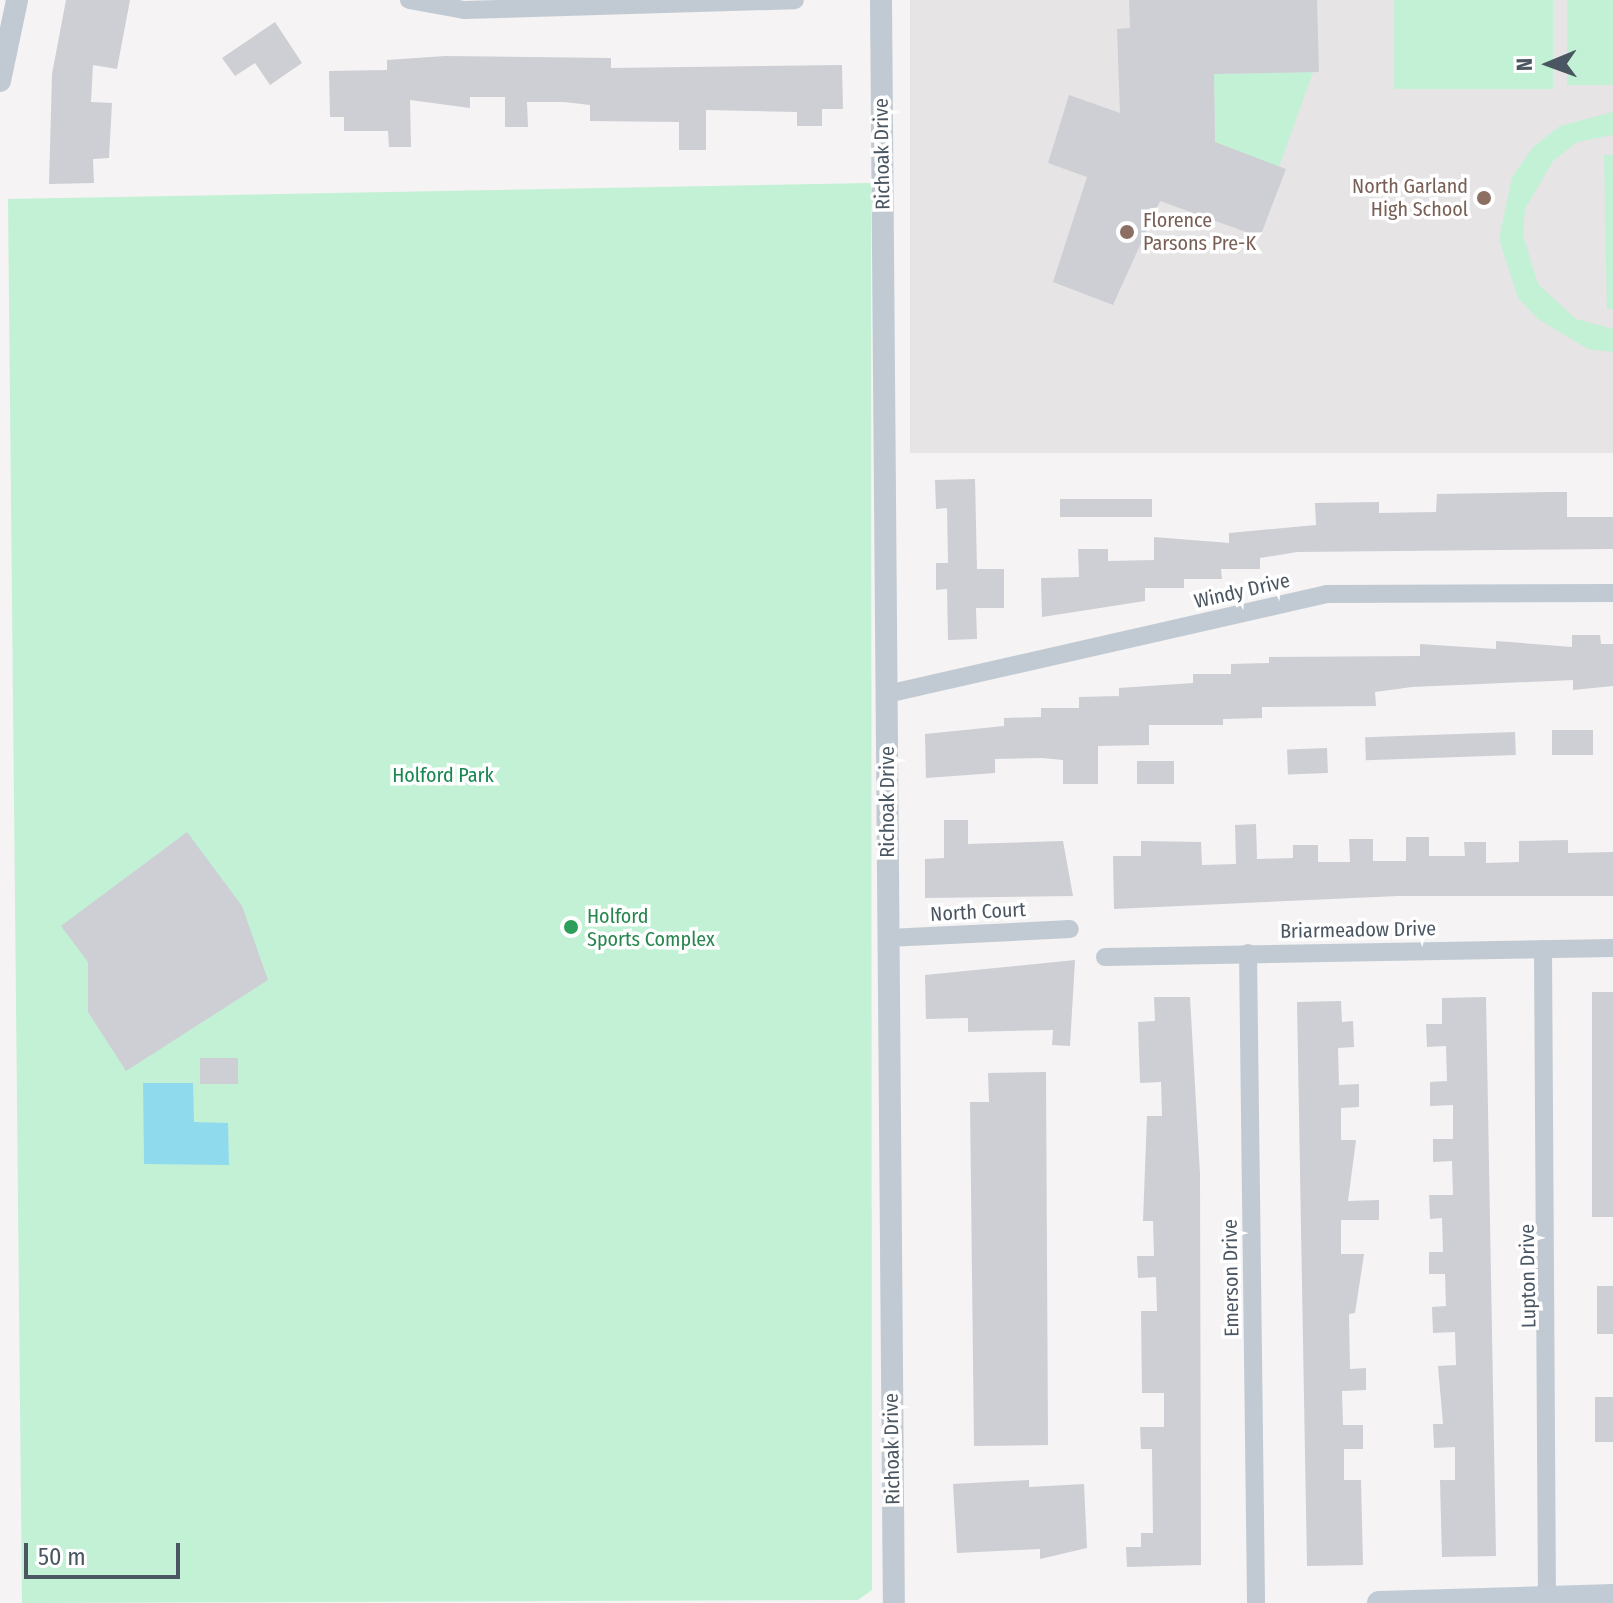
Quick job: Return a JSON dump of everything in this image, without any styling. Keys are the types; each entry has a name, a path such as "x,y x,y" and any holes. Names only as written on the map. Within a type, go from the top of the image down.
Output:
{"main road":[{"path":"1379,1603 1613,1596"}],"street":[{"path":"0,81 17,0"},
{"path":"409,0 464,10 795,0"},
{"name":"Richoak Drive","path":"881,0 894,1603"},
{"name":"Windy Drive","path":"887,694 1326,594 1613,593"},
{"name":"North Court","path":"888,938 1070,929"},
{"name":"Briarmeadow Drive","path":"1105,957 1613,948"},
{"name":"Lupton Drive","path":"1543,949 1547,1600"},
{"name":"Emerson Drive","path":"1248,953 1256,1603"}],"shaded area":[{"name":"Florence Parsons Pre-K","path":"910,0 1613,0 1613,453 910,453"}],"green space":[{"path":"1394,0 1553,0 1553,89 1394,89"},
{"path":"1567,0 1613,0 1613,85 1567,85"},
{"path":"1313,72 1279,167 1215,142 1214,74"},
{"path":"1613,112 1613,135 1577,142 1553,161 1525,209 1523,235 1538,284 1576,319 1613,329 1613,352 1588,349 1538,319 1518,298 1499,239 1512,177 1533,147 1560,126"},
{"path":"1604,155 1613,155 1613,309 1607,309"},
{"name":"Holford Park","path":"871,183 872,1590 858,1600 22,1603 8,199"}],"water":[{"path":"143,1083 193,1083 194,1122 228,1123 229,1165 144,1164"}],"building":[{"path":"66,0 130,0 117,69 93,65 91,102 112,103 109,158 93,159 94,183 49,184 52,74"},
{"name":"Florence Parsons Pre-K","path":"1129,0 1317,0 1319,72 1214,74 1215,142 1286,169 1260,237 1160,201 1113,305 1053,282 1087,177 1048,163 1069,95 1120,113 1117,29 1130,28"},
{"path":"275,22 302,63 270,85 255,63 235,76 222,58"},
{"path":"445,56 611,58 611,68 842,65 843,109 822,109 822,126 797,126 797,112 706,110 706,150 679,150 679,122 590,121 590,105 564,102 527,102 528,127 505,127 505,97 470,97 470,108 410,100 411,147 389,147 388,131 344,131 344,117 330,117 329,71 387,70 387,60"},
{"path":"975,479 977,569 1004,569 1004,608 976,608 977,639 948,640 947,589 936,590 936,563 948,563 947,508 936,509 935,480"},
{"path":"1567,492 1567,517 1613,517 1613,549 1297,552 1260,558 1260,569 1221,569 1222,579 1184,579 1184,588 1145,588 1145,601 1042,617 1041,578 1079,577 1078,549 1108,549 1108,561 1154,560 1154,537 1229,543 1229,533 1316,525 1315,503 1379,502 1379,513 1436,512 1437,494"},
{"path":"1060,499 1152,499 1152,517 1060,517"},
{"path":"1572,635 1600,635 1601,644 1613,644 1613,686 1573,690 1573,680 1412,687 1375,692 1376,706 1262,707 1262,718 1223,719 1223,725 1149,725 1149,745 1098,746 1098,784 1063,784 1063,760 1042,758 995,759 995,773 926,778 925,734 1004,726 1004,718 1041,717 1041,708 1079,708 1079,697 1119,696 1119,688 1193,683 1193,674 1231,674 1231,664 1269,663 1269,657 1420,656 1420,644 1496,649 1496,641 1572,647"},
{"path":"1552,730 1593,730 1593,755 1552,755"},
{"path":"1515,732 1516,755 1366,760 1365,737"},
{"path":"1327,748 1328,773 1288,774 1287,749"},
{"path":"1137,761 1174,761 1174,784 1137,784"},
{"path":"944,820 968,820 968,844 1063,841 1073,896 925,898 925,859 944,858"},
{"path":"1256,824 1257,859 1293,858 1293,845 1318,845 1318,862 1350,862 1349,839 1373,839 1373,861 1406,861 1406,837 1429,837 1429,856 1465,856 1464,842 1486,842 1486,863 1519,862 1519,841 1568,840 1568,853 1613,852 1613,896 1398,896 1114,909 1113,856 1141,856 1141,841 1201,842 1202,865 1236,864 1235,825"},
{"path":"187,832 242,906 268,980 126,1071 88,1012 88,962 61,926"},
{"path":"1075,960 1070,1046 1052,1045 1053,1030 968,1032 968,1018 926,1019 925,975"},
{"path":"1592,992 1613,992 1613,1217 1592,1217"},
{"path":"1154,997 1190,997 1200,1174 1201,1565 1127,1567 1126,1547 1141,1547 1141,1533 1153,1533 1152,1449 1141,1449 1140,1427 1164,1427 1164,1393 1142,1393 1141,1311 1157,1311 1156,1277 1138,1278 1137,1256 1154,1256 1153,1221 1143,1221 1147,1116 1162,1116 1161,1082 1140,1083 1138,1022 1155,1021"},
{"path":"1486,997 1496,1556 1442,1557 1440,1480 1455,1480 1455,1447 1434,1448 1433,1424 1443,1424 1438,1366 1456,1365 1455,1332 1433,1333 1432,1307 1446,1306 1445,1274 1429,1274 1429,1252 1443,1252 1442,1218 1430,1219 1429,1195 1453,1195 1452,1161 1433,1162 1433,1139 1453,1139 1453,1105 1430,1106 1430,1082 1447,1081 1446,1046 1427,1047 1426,1024 1442,1024 1442,998"},
{"path":"1341,1001 1342,1022 1353,1021 1354,1047 1338,1048 1339,1085 1359,1084 1359,1107 1341,1108 1341,1140 1356,1140 1348,1201 1379,1200 1379,1220 1341,1220 1341,1254 1364,1254 1355,1313 1349,1314 1350,1369 1366,1368 1366,1390 1342,1391 1343,1425 1363,1425 1363,1449 1344,1449 1344,1480 1361,1480 1363,1565 1307,1566 1297,1002"},
{"path":"200,1058 238,1058 238,1084 200,1084"},
{"path":"1046,1072 1048,1445 974,1446 970,1102 989,1102 988,1073"},
{"path":"1597,1286 1613,1286 1613,1334 1597,1334"},
{"path":"1595,1397 1613,1397 1613,1442 1595,1442"},
{"path":"1029,1480 1029,1487 1084,1484 1087,1548 1040,1559 1040,1549 957,1553 953,1484"}],"place":[{"name":"North Garland High School","path":"1484,198"},
{"name":"Florence Parsons Pre-K","path":"1127,232"},
{"name":"Holford Sports Complex","path":"571,927"}]}
